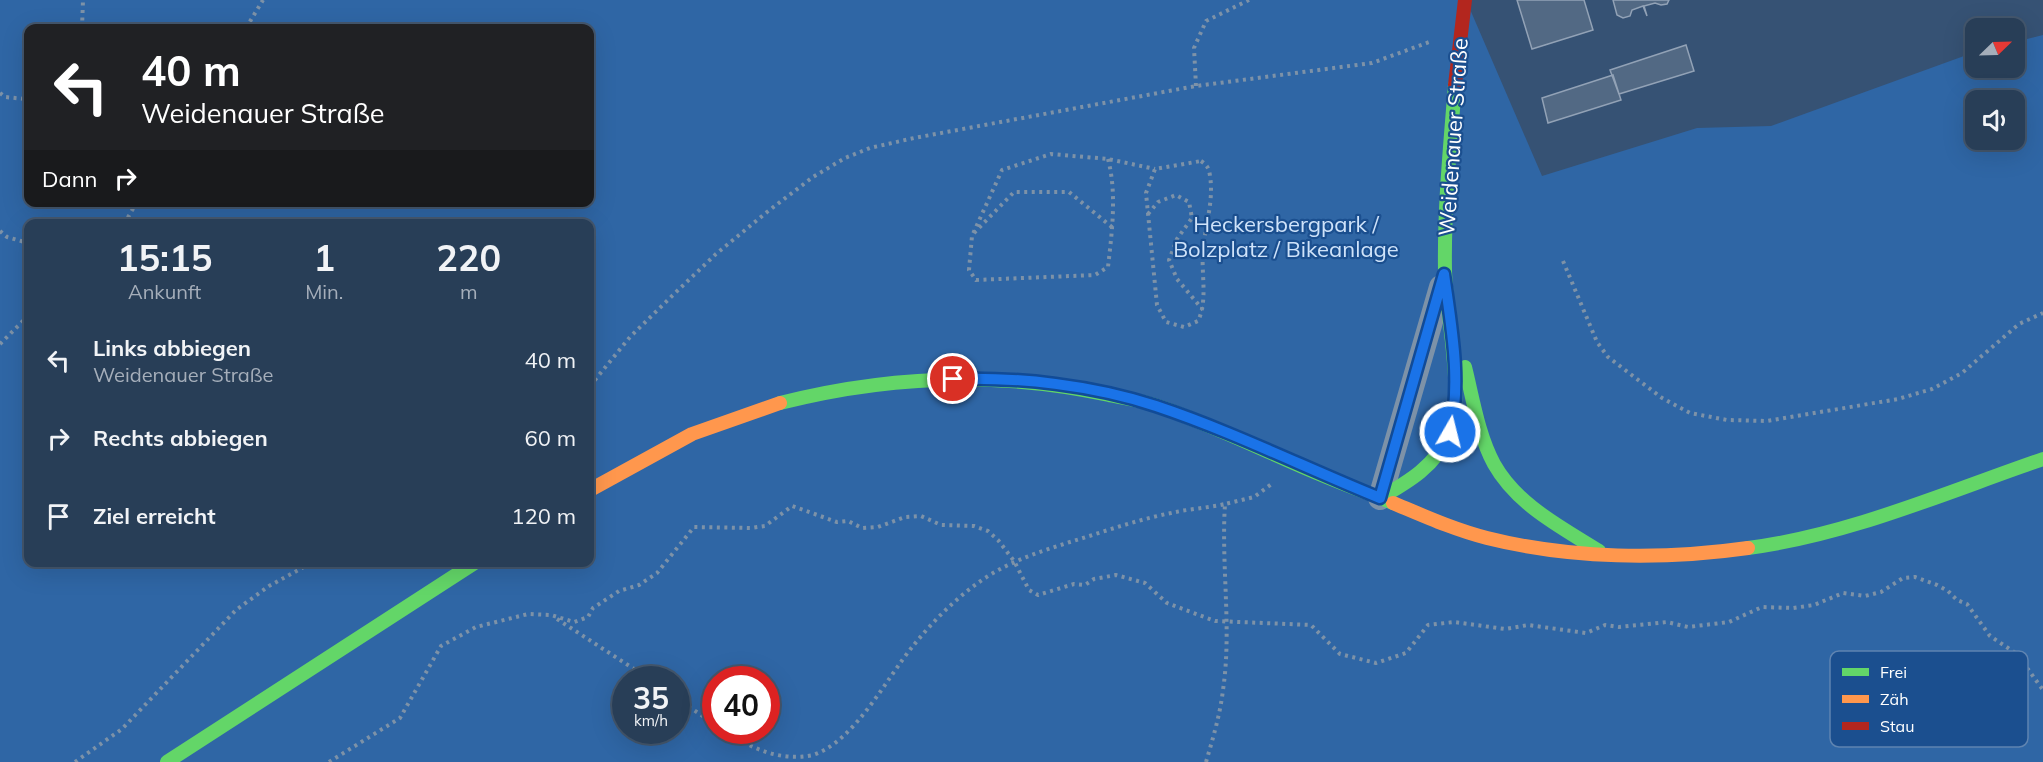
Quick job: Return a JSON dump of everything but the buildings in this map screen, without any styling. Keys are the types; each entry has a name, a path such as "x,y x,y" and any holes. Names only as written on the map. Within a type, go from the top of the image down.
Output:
{"street":[{"name":"Weidenauer Straße","path":"1380,498 1421,473 1433,461 1450,432 1454,416 1455,362 1444,274 1449,167 1460,30 1465,0"},
{"name":"Weidenauer Straße","path":"1380,498 1444,274"},
{"path":"1449,307 1484,436 1494,464 1529,505 1603,554"},
{"path":"594,488 692,434 764,407 835,389 934,380 990,378 1068,386 1155,405 1210,425 1297,465 1451,527 1486,538 1530,547 1603,554 1698,555 1782,544 1861,522 2043,459"},
{"path":"167,762 468,567"}],"path":[{"path":"82,24 83,0"},
{"path":"249,24 264,0"},
{"path":"1196,86 1194,48 1206,21 1249,0"},
{"path":"594,381 630,337 716,254 813,177 845,158 870,148 914,138 1196,86 1372,63 1460,30"},
{"path":"0,93 24,99"},
{"path":"1108,159 1111,170 1113,228 1108,267 1095,275 976,280 969,270 972,236 1002,170 1051,154 1108,159 1155,169 1201,161 1208,166 1210,206 1203,252 1203,311 1198,321 1184,327 1166,322 1157,305 1146,193 1155,169"},
{"path":"972,236 1014,192 1069,192 1113,228"},
{"path":"1148,214 1158,202 1176,195 1189,202 1192,218 1177,239 1169,260 1177,279 1203,311"},
{"path":"0,231 7,237 24,242"},
{"path":"1563,261 1597,342 1608,357 1662,398 1690,413 1727,420 1767,422 1898,399 1932,389 1962,373 1996,341 2019,324 2043,313"},
{"path":"0,344 24,320"},
{"path":"749,744 770,756 790,758 811,756 830,747 849,731 902,660 943,611 982,580 1014,561 1119,526 1254,497 1297,465"},
{"path":"1206,762 1224,688 1226,620 1222,547 1225,504"},
{"path":"329,762 400,718 441,646 476,627 528,614 551,615 574,622 588,617 593,608 620,591 639,585 657,573 694,527 751,528 765,526 792,506 837,522 848,520 862,528 879,527 905,517 921,516 940,525 974,526 988,531 998,540 1014,561 1029,590 1038,595 1074,584 1085,585 1094,579 1116,575 1145,583 1167,603 1215,621 1311,625 1340,654 1376,663 1406,653 1428,626 1454,622 1505,629 1528,625 1586,633 1605,625 1619,627 1667,622 1688,627 1729,622 1762,607 1793,608 1814,605 1843,593 1865,596 1881,592 1903,578 1915,578 1948,591 1957,600 1967,604 1990,636 2012,651"},
{"path":"75,762 122,729 236,610 269,586 304,567"},
{"path":"551,615 629,666"},
{"path":"2028,669 2043,690"}],"green space":[{"name":"Heckersbergpark / Bolzplatz / Bikeanlage","path":"0,0 1466,0 1542,176 1697,128 1771,126 1965,56 1965,78 2025,78 2025,40 2043,35 2043,762 0,762"}],"traffic: fast":[{"path":"1380,498 1411,479 1429,464 1449,434 1453,418 1455,377 1446,289 1445,248 1455,85"},
{"path":"1465,367 1476,416 1488,453 1504,479 1515,492 1541,514 1599,551"},
{"path":"780,403 821,394 903,382 985,380 1068,387 1139,401 1175,412 1393,503"},
{"path":"1748,548 1786,542 1860,523 2043,459"},
{"path":"167,762 468,567"}],"traffic: slow":[{"path":"594,488 692,434 780,403"},
{"path":"1393,503 1475,535 1551,550 1584,554 1650,556 1748,548"}],"traffic: jam":[{"path":"1455,85 1465,0"}],"route":[{"path":"953,379 990,378 1068,386 1155,405 1210,425 1297,465 1380,498 1444,274 1455,362 1454,416 1450,432"}]}
